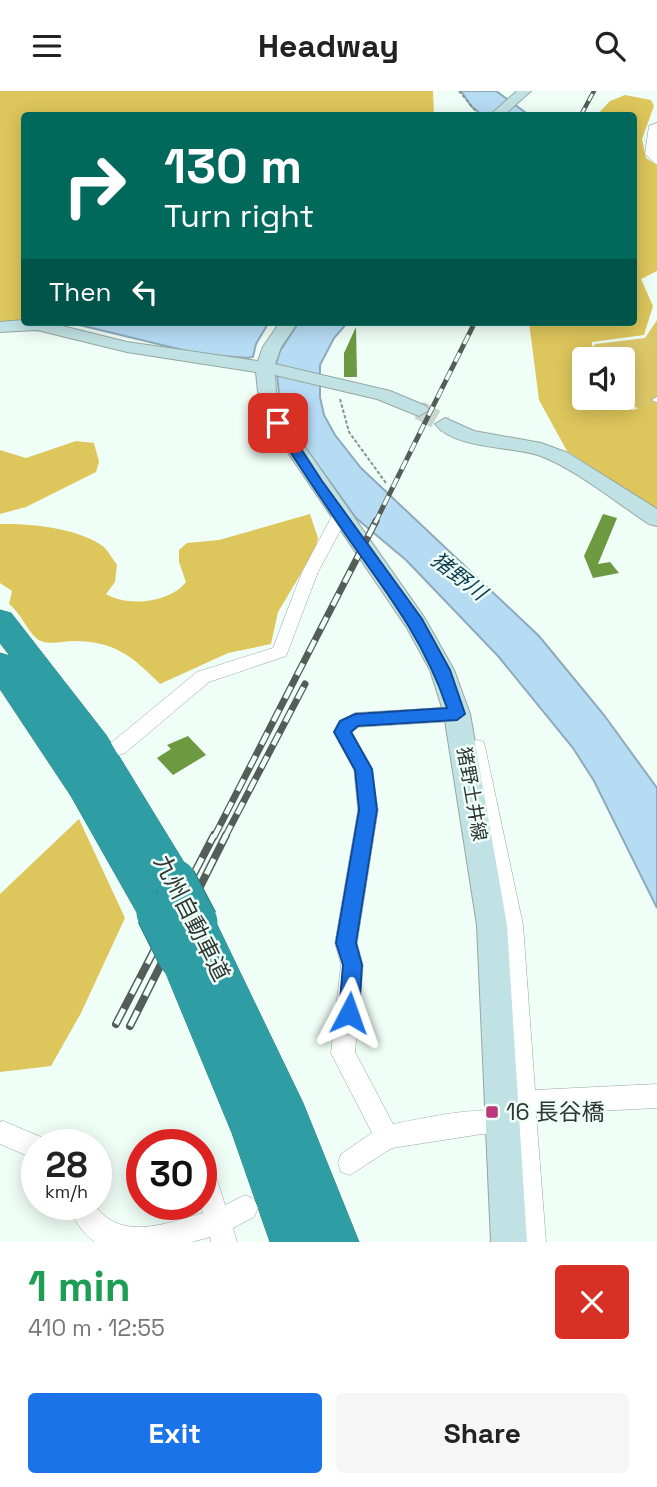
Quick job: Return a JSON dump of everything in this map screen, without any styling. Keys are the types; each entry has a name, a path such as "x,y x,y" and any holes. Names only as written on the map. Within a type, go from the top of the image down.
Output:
{"highway":[{"name":"九州自動車道","path":"0,621 94,744 188,940 288,1118 335,1242"},
{"name":"九州自動車道","path":"0,665 82,780 118,839 166,897"},
{"name":"九州自動車道","path":"188,940 293,1242"}],"main road":[{"path":"499,112 525,91"},
{"path":"0,327 21,325"},
{"path":"45,326 140,349 272,369 383,395 419,410"},
{"path":"272,369 272,347 286,326"},
{"name":"猪野土井線","path":"272,369 267,393 278,423 416,623 442,670 457,714 492,925 509,1242"},
{"path":"445,424 469,436 541,449 561,457 657,519"}],"street":[{"path":"657,126 654,126 650,151 657,162"},
{"path":"118,748 203,677 280,652 310,572 340,516"},
{"path":"387,1137 343,1053 352,965 346,943 368,810 363,769 343,732 346,726 355,720 457,714"},
{"path":"477,747 512,925 533,1242"},
{"path":"350,1163 387,1137 482,1122 502,1113 657,1096"},
{"path":"3,1133 21,1141"},
{"path":"90,1220 98,1231 120,1242 149,1241 221,1232 245,1208"}],"path":[{"path":"459,91 476,112"},
{"path":"342,386 339,409 346,426 375,471 386,482"}],"shaded area":[{"path":"0,91 433,91 434,112 21,112 21,321 0,323"},
{"path":"625,95 651,100 654,106 642,139 646,158 657,165 657,271 641,279 653,306 644,335 592,342 592,347 572,347 572,410 635,410 657,404 657,510 567,451 539,400 530,326 637,326 637,112 600,112 610,101"},
{"path":"657,320 657,405 643,412 635,407 635,347 592,347 596,344 645,338"},
{"path":"76,441 94,443 99,462 96,472 26,507 0,514 0,450 26,458"},
{"path":"310,514 318,538 315,550 278,612 271,644 228,653 160,684 132,659 112,647 74,641 49,643 37,639 9,604 12,591 0,583 0,524 54,528 94,541 104,547 117,565 115,582 106,594 125,601 148,601 170,595 186,582 179,562 179,550 187,543 219,540"},
{"path":"79,819 125,918 81,1013 51,1066 0,1072 0,894"}],"water":[{"path":"461,91 496,91 525,112 478,112"},
{"path":"84,326 267,326 256,344 253,357 199,354"},
{"name":"猪野川","path":"296,326 344,326 334,338 320,365 320,397 324,415 335,435 361,468 539,636 604,715 657,788 657,908 594,781 573,748 498,656 406,560 356,518 281,414 276,364 280,351"}],"building":[{"path":"356,327 357,377 344,377 344,353"},
{"path":"603,514 617,518 598,564 610,562 619,573 593,578 584,556"},
{"path":"188,736 206,755 173,775 157,758 171,749 167,745"}],"tunnel":[{"path":"419,410 445,424"}],"railway":[{"path":"583,112 594,91"},
{"path":"376,521 473,326"},
{"path":"214,837 376,521"},
{"path":"225,837 305,684"},
{"path":"116,1024 214,835"},
{"path":"130,1026 226,835"}],"place":[{"name":"16 長谷橋","path":"492,1112"}],"route":[{"path":"278,423 317,484 416,623 442,670 457,714 355,720 346,726 343,732 363,769 368,810 346,943 352,965 349,1013"}]}
